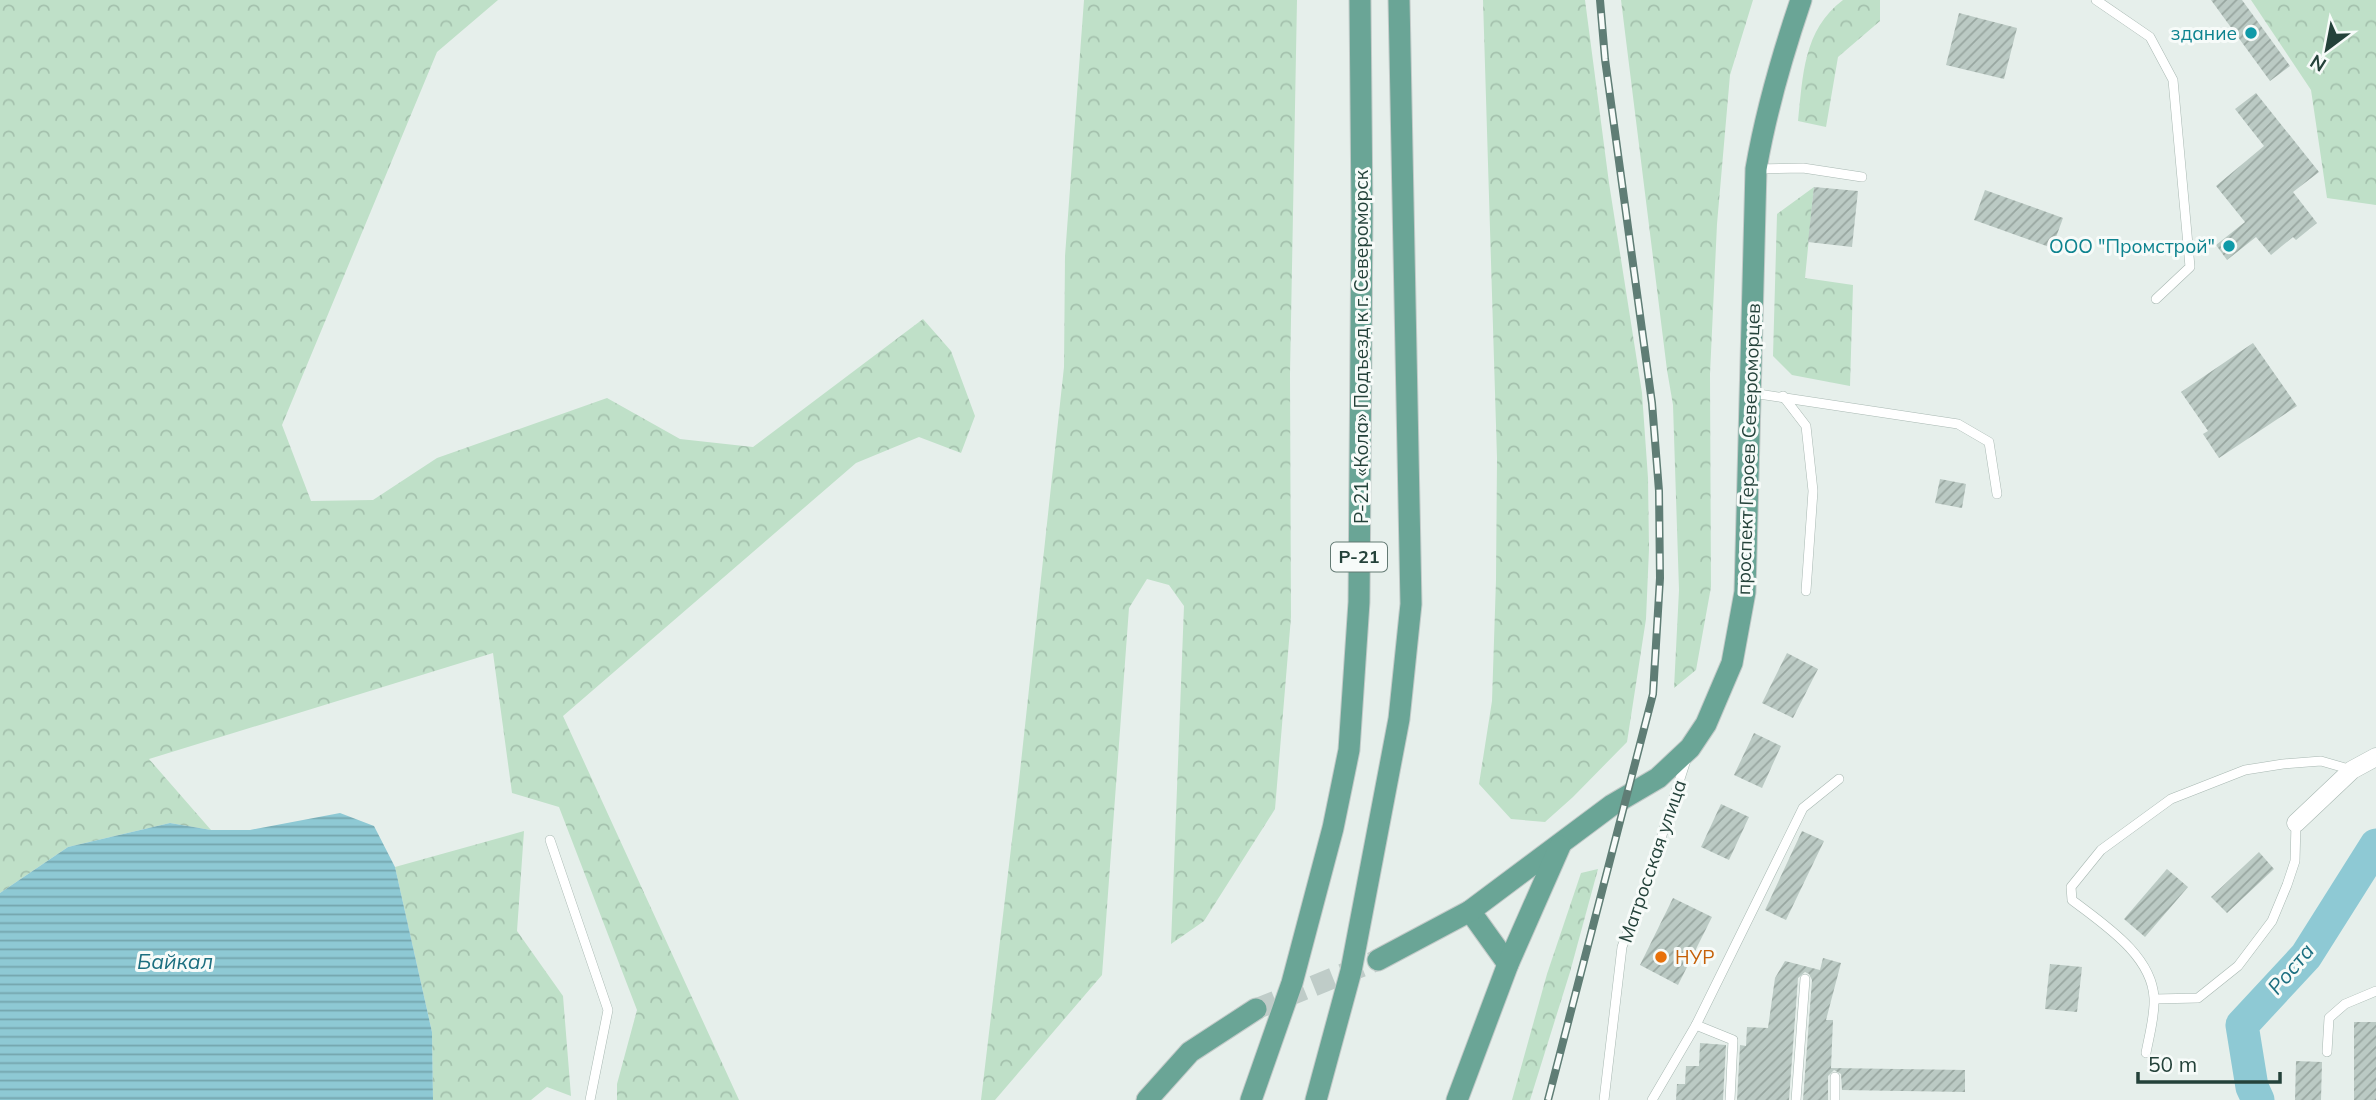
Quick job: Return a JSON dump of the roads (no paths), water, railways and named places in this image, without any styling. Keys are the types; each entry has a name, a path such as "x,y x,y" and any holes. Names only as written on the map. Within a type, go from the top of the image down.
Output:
{"main road":[{"name":"Р-21 «Кола» Подъезд к г. Североморск","path":"1251,1100 1292,983 1333,828 1349,750 1359,602 1362,227 1360,0"},
{"name":"Р-21","path":"1316,1100 1351,971 1396,731 1411,604 1399,0"},
{"name":"проспект Героев Североморцев","path":"1457,1100 1508,964 1561,844 1612,805 1658,778 1690,748 1706,724 1732,663 1745,592 1756,169 1763,126 1801,0"},
{"path":"1378,960 1470,911 1561,844"},
{"path":"1470,911 1508,964"},
{"path":"1147,1100 1190,1052 1256,1009"}],"street":[{"path":"2296,823 2353,770 2376,757"}],"lane":[{"path":"2096,0 2150,37 2173,80 2190,267 2156,299"},
{"path":"1756,169 1803,167 1862,177"},
{"path":"1752,393 1958,424 1989,442 1997,494"},
{"path":"1783,396 1806,426 1814,491 1806,591"},
{"name":"Матросская улица","path":"1604,1100 1622,947 1649,876 1690,748"},
{"path":"2146,1053 2155,999 2148,971 2126,945 2072,900 2071,887 2101,850 2171,799 2245,770 2321,761 2353,770"},
{"path":"1652,1100 1696,1025 1803,808 1839,779"},
{"path":"2155,999 2199,998 2238,966 2272,921 2287,885 2295,861 2296,823"},
{"path":"550,840 608,1010 590,1100"},
{"path":"1796,1100 1805,979"},
{"path":"2327,1052 2329,1017 2345,1004 2376,991"},
{"path":"1696,1025 1733,1040 1730,1100"},
{"path":"1835,1077 1835,1100"}],"water":[{"name":"Байкал","path":"340,813 374,826 395,867 432,1032 433,1100 0,1100 0,893 68,847 170,823 211,830 250,830"}],"waterway":[{"name":"Роста","path":"2258,1100 2252,1087 2242,1025 2306,956 2376,845"}],"tunnel":[{"path":"1256,1009 1378,960"}],"railway":[{"path":"1548,1100 1653,694 1660,578 1659,491 1652,403 1605,59 1600,0"}],"place":[{"name":"здание","path":"2251,33"},
{"name":"ООО \"Промстрой\"","path":"2229,246"},
{"name":"НУР","path":"1661,957"}]}
